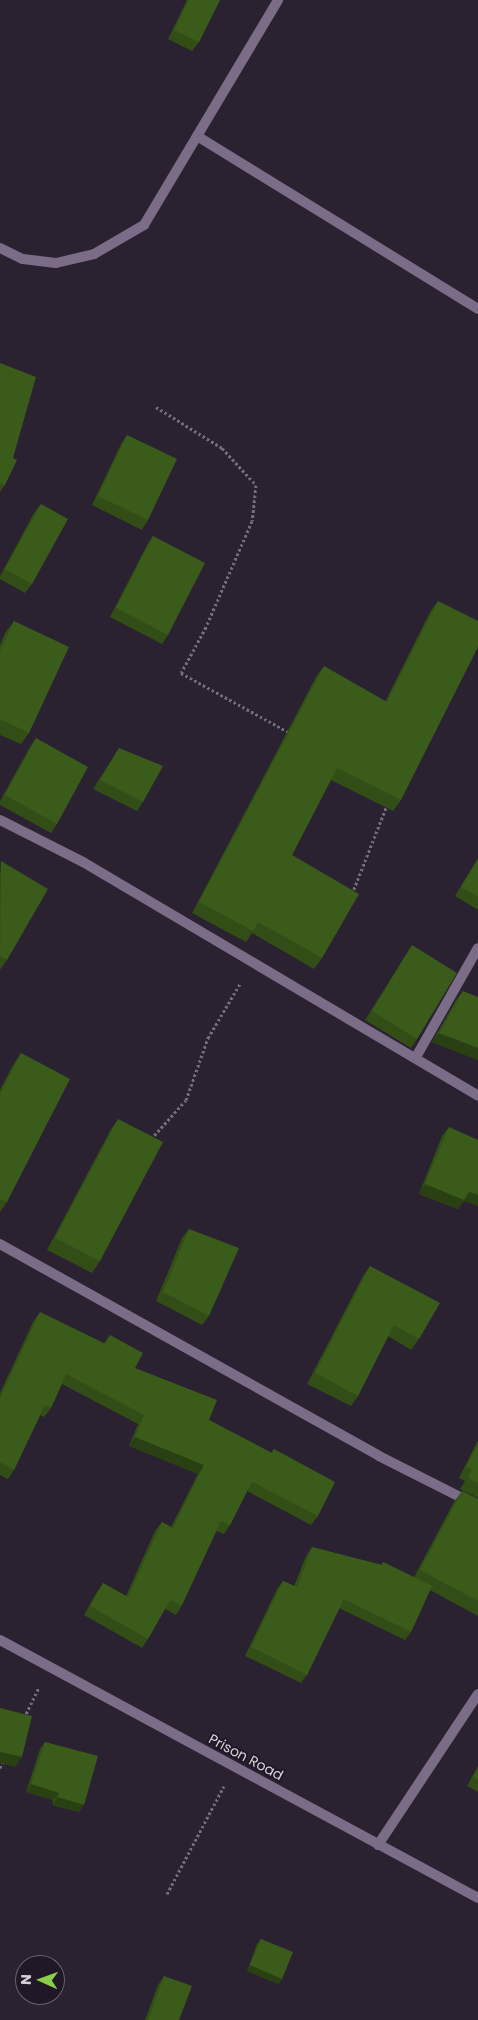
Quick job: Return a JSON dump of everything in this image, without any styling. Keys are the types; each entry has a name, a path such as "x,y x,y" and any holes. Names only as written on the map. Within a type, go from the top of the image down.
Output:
{"street":[{"path":"0,248 22,259 56,263 94,254 144,225 278,0"},
{"path":"197,136 478,309"},
{"path":"0,820 83,862 252,963 416,1057 478,1096"},
{"path":"416,1057 478,948"},
{"path":"0,1244 379,1456 478,1506"},
{"name":"Prison Road","path":"0,1640 478,1898"},
{"path":"378,1845 478,1694"}],"path":[{"path":"156,407 222,448 256,486 252,521 206,627 181,673 295,736"},
{"path":"350,896 388,802"},
{"path":"148,1142 186,1100 208,1038 252,963"},
{"path":"20,1726 49,1667"},
{"path":"0,1768 8,1751"},
{"path":"167,1894 235,1766"}],"building":[{"path":"189,0 220,0 199,42 174,30"},
{"path":"0,363 36,377 13,458 17,460 5,485 0,483"},
{"path":"127,435 177,459 148,520 98,496"},
{"path":"41,504 68,519 32,584 5,569"},
{"path":"153,536 205,563 168,635 116,608"},
{"path":"438,601 478,621 478,647 401,800 337,768 292,855 359,894 322,958 258,922 253,931 199,902 324,666 387,702"},
{"path":"14,621 69,647 29,733 0,719 0,651"},
{"path":"36,738 88,767 57,824 5,795"},
{"path":"119,748 163,766 143,802 100,780"},
{"path":"478,859 478,897 461,887"},
{"path":"1,861 48,889 7,960 0,956"},
{"path":"412,945 457,973 417,1039 372,1011"},
{"path":"463,991 478,997 478,1048 439,1033"},
{"path":"21,1053 70,1079 7,1202 0,1199 0,1094"},
{"path":"118,1119 163,1142 100,1261 55,1238"},
{"path":"449,1127 478,1140 478,1195 469,1192 464,1200 425,1184"},
{"path":"189,1229 239,1248 209,1316 163,1292"},
{"path":"370,1266 440,1303 419,1339 394,1325 358,1396 315,1373"},
{"path":"40,1312 105,1344 110,1335 143,1353 135,1368 217,1400 209,1420 272,1453 274,1449 335,1482 318,1516 252,1482 230,1525 221,1521 182,1605 170,1600 148,1639 90,1606 103,1583 128,1597 162,1522 173,1528 204,1465 135,1437 144,1415 66,1374 51,1408 45,1405 14,1470 0,1462 0,1398"},
{"path":"478,1444 478,1483 468,1478 472,1470 466,1467"},
{"path":"462,1491 478,1499 478,1601 420,1570"},
{"path":"312,1547 382,1565 383,1562 432,1586 411,1632 344,1599 307,1675 251,1647 283,1581 297,1587"},
{"path":"0,1708 32,1716 22,1757 0,1752"},
{"path":"45,1742 98,1756 84,1805 58,1797 59,1793 31,1784"},
{"path":"478,1769 478,1779 473,1777"},
{"path":"261,1939 293,1952 282,1979 250,1965"},
{"path":"164,1976 192,1986 179,2020 148,2020"}]}
